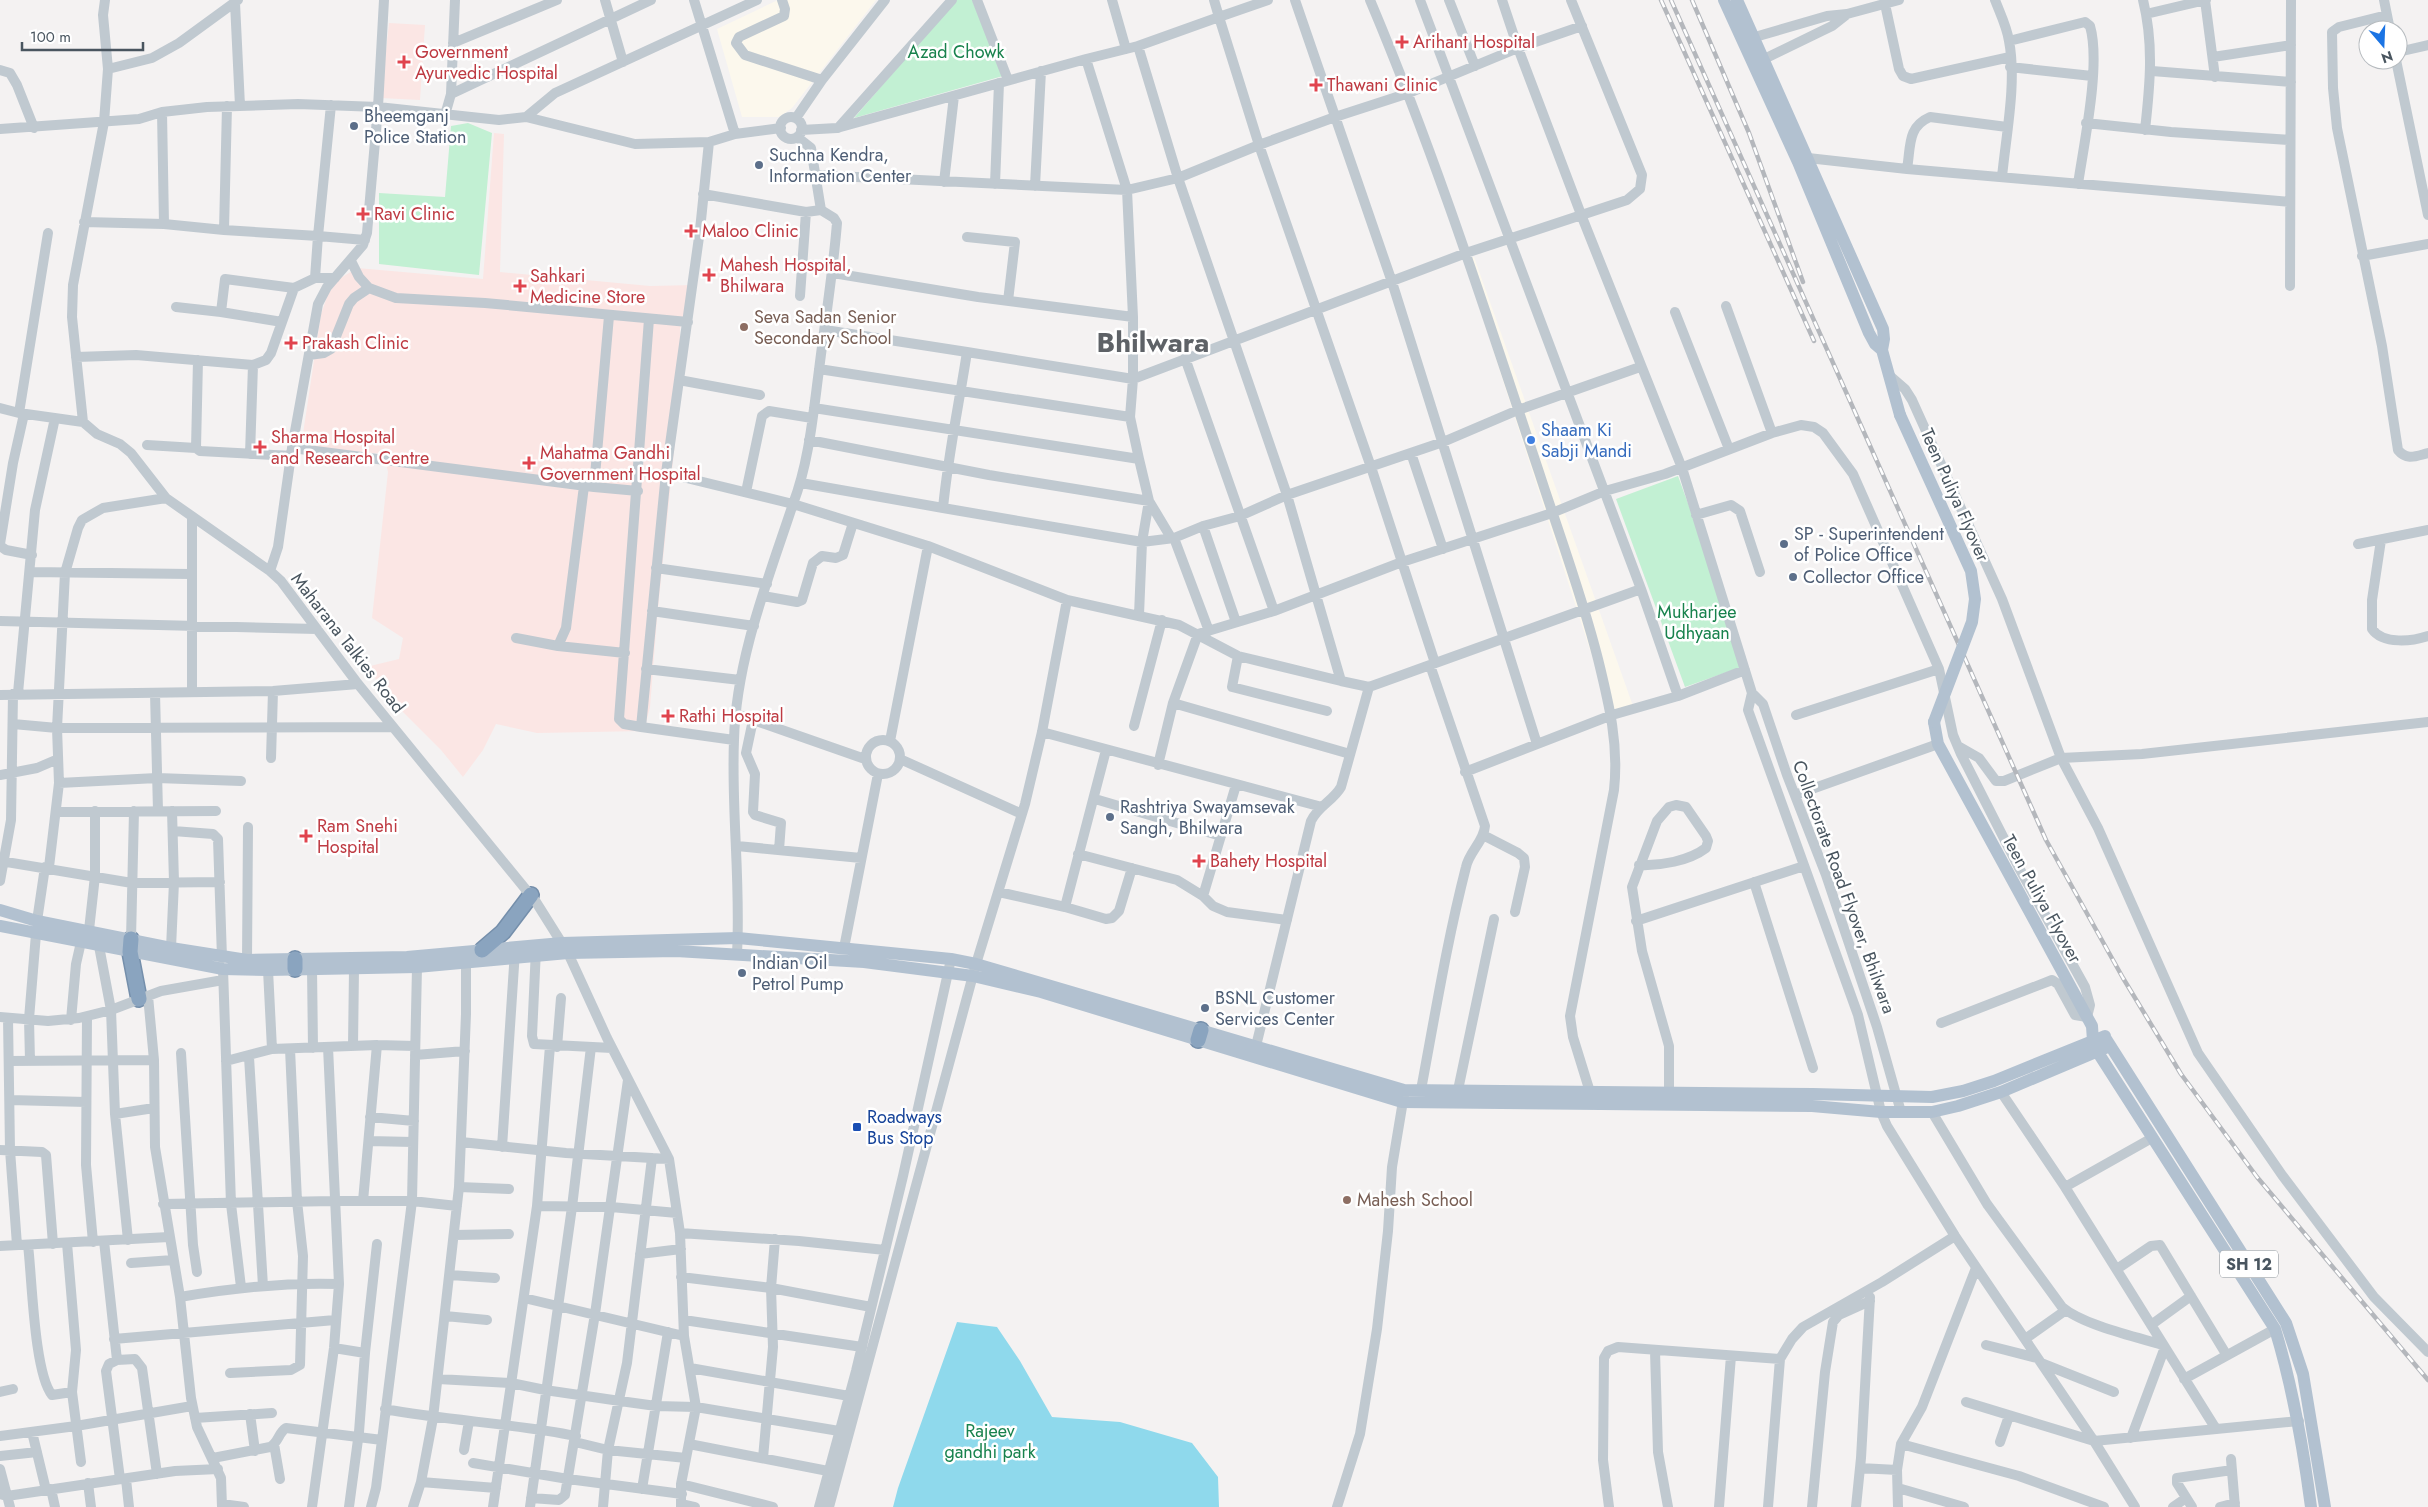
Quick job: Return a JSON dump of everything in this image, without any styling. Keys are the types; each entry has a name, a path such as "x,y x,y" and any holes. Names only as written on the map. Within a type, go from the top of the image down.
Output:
{"highway":[{"path":"482,950 503,932 531,896"},
{"path":"131,945 143,997"}],"main road":[{"path":"1724,0 1748,39"},
{"path":"1737,0 1748,39 1798,162 1869,333 1875,344 1882,350"},
{"path":"1758,62 1808,158 1883,329 1882,350"},
{"name":"Teen Puliya Flyover","path":"1882,350 1900,415 1971,572 1975,599 1972,622 1934,722 1938,744 2090,1022"},
{"path":"0,910 36,927 81,942 99,946 131,945 171,948 223,969 246,960 295,964 408,957 466,956 738,938 951,959 974,970 1403,1096 1802,1106 1880,1112 1932,1112 2001,1092 2095,1046"},
{"path":"0,926 89,930 131,945 223,969 268,970 295,964 312,968 417,967 466,956 482,950 515,952"},
{"path":"565,948 737,953 864,962 950,972 974,970"},
{"path":"1200,1035 1256,1046 1403,1096 1421,1090 1458,1090 1877,1095 1932,1098 1963,1091 2108,1041 2090,1022"},
{"path":"2090,1022 2095,1046"},
{"name":"SH 12","path":"2108,1041 2286,1324 2303,1374 2314,1427 2325,1507"},
{"name":"SH 12","path":"2095,1046 2275,1329 2290,1379 2299,1421 2311,1507"}],"street":[{"path":"83,422 72,317 73,285 104,122 108,69 103,15 105,0"},
{"name":"Maharana Talkies Road","path":"384,0 372,190 365,240 351,261 327,287 318,304 292,452 278,547 270,571 280,580 358,684 531,896 565,948 612,1048 669,1160 680,1232 684,1336 696,1407 686,1458 682,1497"},
{"path":"445,115 451,94 455,0"},
{"path":"453,43 557,0"},
{"path":"604,0 623,62"},
{"path":"451,94 651,0"},
{"path":"694,0 734,134"},
{"path":"526,117 555,93 757,0"},
{"path":"782,0 785,9 784,16 739,37 736,43 745,55 822,80"},
{"path":"796,118 822,80 885,0"},
{"path":"838,128 952,0"},
{"path":"977,0 1003,82 995,184"},
{"path":"1112,0 1126,49"},
{"path":"1214,0 1259,144 1402,562 1465,772 1484,819 1483,835 1466,865 1442,974 1421,1090"},
{"path":"780,128 788,138 799,133 838,128 1138,46 1268,0"},
{"path":"1295,0 1392,282 1537,744"},
{"path":"1370,0 1410,93 1466,253 1586,610 1612,715 1616,768 1614,790 1570,1016 1573,1037 1590,1092"},
{"path":"1420,0 1566,393 1605,491 1678,696"},
{"path":"1449,0 1475,66"},
{"path":"1502,0 1518,48 1582,217 1640,367 1682,468 1752,693 1748,710 1864,1035 1880,1112 1896,1142 1955,1236 2094,1441 2130,1505"},
{"path":"825,330 1133,379 1315,308 1392,282 1466,253 1582,217 1628,200 1640,189 1642,175 1571,0"},
{"path":"1748,39 1827,16 1847,14 1899,0"},
{"path":"1996,0 2009,41 2010,62 2007,127 2002,177"},
{"path":"2143,0 2151,42 2152,71 2146,130"},
{"path":"2146,14 2205,0 2215,77"},
{"path":"2290,286 2291,0"},
{"path":"2384,0 2388,20"},
{"path":"108,69 158,54 179,43 237,2"},
{"path":"237,2 240,106"},
{"path":"1885,4 1899,69 1903,76 1911,79 2010,62 2092,76"},
{"path":"1758,62 1832,26 1847,14"},
{"path":"2387,15 2339,26 2332,32 2333,88 2337,128 2382,346 2398,450 2403,457 2410,458 2428,453"},
{"path":"2009,41 2085,22 2090,26 2093,36 2092,76 2078,184"},
{"path":"815,175 1128,190 1178,178 1259,144 1410,93 1518,48 1582,26"},
{"path":"2213,57 2291,44"},
{"path":"2408,50 2428,45"},
{"path":"1138,46 1178,178 1232,341 1287,496 1341,681"},
{"path":"1086,59 1128,190 1133,317 1133,379 1130,417 1148,501 1170,536 1174,538 1209,631"},
{"path":"0,70 10,73 17,85 34,128"},
{"path":"2398,70 2428,215"},
{"path":"1035,186 1041,71"},
{"path":"2152,71 2291,82"},
{"path":"944,182 954,96"},
{"path":"315,278 331,105"},
{"path":"0,130 138,119 162,112 227,106 331,105 378,107 499,120 526,117 636,144 709,142 734,134 780,128"},
{"path":"224,230 227,106"},
{"path":"162,112 164,224"},
{"path":"780,128 784,120 790,117 796,118 801,123 799,133"},
{"path":"1907,169 1914,128 1920,121 1930,117 2007,127"},
{"path":"2086,124 2290,140"},
{"path":"799,133 812,148 821,210"},
{"path":"641,727 666,473 688,322 709,142"},
{"path":"1808,158 1907,169 2290,202"},
{"path":"703,194 806,212 821,210 834,218 837,223 833,273 801,483 763,596 740,680 734,740 737,846 737,953"},
{"path":"800,296 806,212"},
{"path":"84,222 164,224 365,240"},
{"path":"32,555 6,550 0,545 22,414 48,233"},
{"path":"967,237 1016,242 1008,301"},
{"path":"2362,256 2428,244"},
{"path":"351,261 359,277 369,288 396,298 485,303 688,322"},
{"path":"833,273 1008,301 1133,317"},
{"path":"220,312 225,279 294,288 315,278 335,278"},
{"path":"76,357 136,355 253,365 266,360 294,288"},
{"path":"309,355 324,353 331,349 350,304 354,298 369,288"},
{"path":"1726,306 1772,433"},
{"path":"176,307 282,322"},
{"path":"1675,312 1729,449"},
{"path":"558,646 566,628 589,487 609,316"},
{"path":"649,319 638,491 619,718 624,724 734,740"},
{"path":"942,508 946,467 967,352"},
{"path":"1185,358 1274,611"},
{"path":"196,448 198,360"},
{"path":"250,454 253,365"},
{"path":"801,483 1142,542 1174,538 1203,526 1240,516 1287,496 1443,442 1518,410 1640,367"},
{"path":"819,368 961,390 1034,404 1130,417"},
{"path":"1890,376 1905,389 1912,400 2002,600 2061,758 2098,828 2198,1053 2282,1175 2374,1297 2426,1346"},
{"path":"679,380 760,395"},
{"path":"0,408 22,414 83,422 97,434 120,444 131,453 166,498 270,571"},
{"path":"746,492 762,416 769,411 813,413 954,429 1139,459"},
{"path":"0,881 2,861 11,820 13,724 31,572 35,510 55,418"},
{"path":"1198,634 1315,597 1402,562 1472,540 1605,491 1682,468 1772,433 1801,425 1814,427 1824,433 1853,474 1939,669 1958,746 2018,866 2085,987 2090,1005 2090,1022 2075,1015 2058,984 2052,980 1941,1023"},
{"path":"809,440 1054,487 1148,501"},
{"path":"148,445 250,454 292,452 589,487 638,491"},
{"path":"1411,453 1443,550"},
{"path":"666,473 793,504 928,546 1067,600 1180,625 1238,656 1369,687 1641,589"},
{"path":"30,1061 29,1020 36,927 56,812 59,783 57,728 66,573 78,528 82,520 103,508 166,498"},
{"path":"1139,615 1142,542 1148,501"},
{"path":"1696,514 1731,504 1736,506 1740,511 1760,572"},
{"path":"192,517 190,574 192,692"},
{"path":"763,596 797,602 802,600 813,562 822,556 836,558 843,555 853,523"},
{"path":"1203,526 1236,622"},
{"path":"2358,544 2428,530"},
{"path":"2381,540 2372,600 2372,629 2375,633 2395,640 2413,641 2428,636"},
{"path":"890,742 928,546"},
{"path":"656,568 767,584"},
{"path":"31,572 190,574"},
{"path":"829,1507 974,970 1022,814 1042,732 1067,600"},
{"path":"652,611 754,626"},
{"path":"1134,726 1162,620"},
{"path":"0,621 141,626 192,624 317,629"},
{"path":"1158,765 1173,703 1198,634"},
{"path":"516,638 558,646 624,652"},
{"path":"1238,656 1232,685 1235,689 1326,711"},
{"path":"646,669 740,680"},
{"path":"1796,715 1939,669"},
{"path":"1465,772 1612,715 1678,696 1745,670"},
{"path":"0,695 60,692 155,694 273,691 358,684"},
{"path":"1256,1046 1312,820 1322,807 1337,794 1369,687"},
{"path":"271,758 273,691"},
{"name":"Collectorate Road Flyover, Bhilwara","path":"1752,693 1763,704 1765,709 1847,940 1898,1096 1900,1112"},
{"path":"155,694 154,729 158,811"},
{"path":"1173,703 1350,754"},
{"path":"736,714 865,759"},
{"path":"753,720 746,753 755,774 753,812 755,815 781,823 779,850"},
{"path":"1958,746 1979,758 1996,781 2004,781 2061,758 2142,754 2428,722"},
{"path":"13,724 57,728 154,729 393,727"},
{"path":"1042,732 1158,765 1322,807"},
{"path":"878,740 890,742 899,752 900,758 893,772 878,774 869,769 865,759 868,747 878,740"},
{"path":"1795,795 1938,744"},
{"path":"1065,907 1106,750"},
{"path":"900,758 1022,814"},
{"path":"0,775 37,768 58,759"},
{"path":"844,948 878,774"},
{"path":"59,783 157,778 241,781"},
{"path":"1203,896 1236,785"},
{"path":"1094,800 1221,836"},
{"path":"1639,865 1657,865 1700,852 1706,848 1708,841 1706,836 1686,807 1676,804 1663,812 1657,821 1639,865 1633,882 1632,894 1642,951 1669,1046 1669,1092"},
{"path":"89,930 95,876 96,811"},
{"path":"131,945 134,811"},
{"path":"171,948 174,882 172,811"},
{"path":"56,812 216,811"},
{"path":"246,960 248,827"},
{"path":"173,831 213,834 218,839 231,1204 241,1287"},
{"path":"1483,835 1518,852 1524,858 1525,867 1515,912"},
{"path":"737,846 861,858"},
{"path":"1078,854 1177,880 1203,896 1213,906 1227,912 1287,920"},
{"path":"2,861 47,867 132,883 220,882"},
{"path":"1636,921 1804,866"},
{"path":"999,892 1065,907 1106,919 1112,918 1119,911 1132,868"},
{"path":"1754,882 1813,1068"},
{"path":"1458,1090 1494,919"},
{"path":"71,1020 75,974 81,942"},
{"path":"99,946 111,1010 115,1114 128,1240"},
{"path":"536,950 532,1040 536,1045 612,1048"},
{"path":"502,1147 515,952"},
{"path":"413,1507 421,1482 433,1418 459,1187 466,956"},
{"path":"818,1507 862,1347 950,972 951,959"},
{"path":"371,1507 376,1488 384,1409 412,1201 417,967"},
{"path":"312,968 313,1048"},
{"path":"18,1245 5,1150 10,1100 9,1061 4,1017 29,1020 71,1020 87,1017 178,987 223,969"},
{"path":"353,1046 354,969"},
{"path":"268,970 272,1050"},
{"path":"143,997 154,1060 155,1147 180,1297 192,1406 195,1418 218,1469 222,1488 222,1506 244,1507"},
{"path":"493,1507 537,1206 540,1151 561,998"},
{"path":"87,1017 86,1174 93,1242"},
{"path":"226,1061 272,1050 328,1047 377,1045 415,1050 464,1050"},
{"path":"363,1201 377,1045"},
{"path":"312,1507 334,1348 339,1284 328,1047"},
{"path":"591,1047 572,1207 545,1390 531,1502 563,1498 568,1479 595,1314 628,1080"},
{"path":"230,1373 290,1370 298,1367 301,1362 303,1283 290,1049"},
{"path":"181,1053 190,1202 197,1272"},
{"path":"249,1057 256,1204 263,1286"},
{"path":"9,1061 154,1060"},
{"path":"2001,1092 2065,1187 2216,1429"},
{"path":"1337,1507 1360,1434 1376,1329 1388,1231 1392,1167 1403,1096"},
{"path":"10,1100 86,1102"},
{"path":"115,1114 154,1108"},
{"path":"1932,1112 1987,1204 2066,1310 2116,1331 2164,1346"},
{"path":"370,1117 414,1121"},
{"path":"2065,1187 2152,1138"},
{"path":"368,1141 413,1142"},
{"path":"461,1142 540,1151 669,1160"},
{"path":"5,1150 42,1152 46,1155 53,1244"},
{"path":"603,1507 608,1450 620,1401 632,1323 652,1158"},
{"path":"459,1187 509,1189"},
{"path":"163,1204 190,1202 256,1204 297,1201 412,1201 457,1206"},
{"path":"537,1206 611,1207 677,1212"},
{"path":"680,1232 885,1250"},
{"path":"454,1235 509,1234"},
{"path":"0,1246 128,1240 169,1236"},
{"path":"1768,1507 1780,1359 1792,1339 1803,1327 1871,1289 1955,1236"},
{"path":"763,1458 770,1382 771,1288 774,1239"},
{"path":"104,1241 117,1360"},
{"path":"67,1243 76,1350 72,1392 81,1462"},
{"path":"349,1507 359,1435 365,1353 377,1244"},
{"path":"2116,1269 2151,1246 2158,1244 2226,1354"},
{"path":"28,1245 40,1354 45,1380 51,1394 72,1392"},
{"path":"640,1254 681,1249"},
{"path":"132,1264 173,1260"},
{"path":"1898,1507 1897,1470 1901,1444 1922,1407 1976,1268"},
{"path":"450,1275 495,1278"},
{"path":"682,1277 771,1288 871,1307"},
{"path":"180,1297 241,1287 303,1283 339,1284"},
{"path":"1856,1507 1871,1289"},
{"path":"2151,1325 2191,1296"},
{"path":"524,1298 684,1336"},
{"path":"1812,1507 1825,1372 1833,1322 1839,1315 1870,1301"},
{"path":"2025,1339 2066,1310"},
{"path":"445,1316 487,1320"},
{"path":"114,1339 335,1320"},
{"path":"684,1320 862,1347"},
{"path":"2184,1379 2226,1354 2275,1329"},
{"path":"642,1489 668,1332"},
{"path":"1986,1345 2039,1360 2114,1392"},
{"path":"2131,1438 2164,1346"},
{"path":"334,1348 365,1353"},
{"path":"1608,1507 1603,1460 1604,1358 1608,1351 1613,1348 1780,1359"},
{"path":"1656,1351 1658,1452 1668,1507"},
{"path":"1719,1507 1731,1356"},
{"path":"129,1507 112,1419 106,1371 109,1364 117,1360 135,1359 140,1364 157,1474"},
{"path":"690,1368 849,1396"},
{"path":"438,1379 511,1383 581,1396 656,1406 696,1407 839,1431"},
{"path":"0,1392 13,1390"},
{"path":"1966,1402 2094,1441 2299,1421"},
{"path":"0,1436 76,1426 192,1406"},
{"path":"384,1409 433,1418 540,1428 608,1450 686,1458"},
{"path":"195,1418 272,1413"},
{"path":"250,1414 255,1451"},
{"path":"2000,1442 2010,1416"},
{"path":"464,1450 469,1421"},
{"path":"213,1458 255,1451 274,1444 286,1428 359,1435 382,1440"},
{"path":"32,1432 55,1507"},
{"path":"274,1444 280,1479"},
{"path":"689,1444 828,1471"},
{"path":"1901,1444 2019,1476 2104,1507"},
{"path":"0,1456 37,1452"},
{"path":"2220,1507 2235,1505 2231,1460"},
{"path":"473,1463 682,1497 773,1507"},
{"path":"1860,1468 1897,1470"},
{"path":"0,1469 3,1495 10,1507"},
{"path":"3,1495 157,1474 218,1469"},
{"path":"2173,1507 2189,1502 2176,1481 2178,1477 2232,1470"},
{"path":"421,1482 496,1488"},
{"path":"88,1483 91,1507"},
{"path":"1898,1488 1942,1504 1964,1507"},
{"path":"682,1497 695,1507"}],"shaded area":[{"path":"778,0 876,0 792,108 779,117 742,117 717,29"},
{"name":"Government Ayurvedic Hospital","path":"389,23 425,25 420,100 381,98"},
{"name":"Mahatma Gandhi Government Hospital","path":"494,133 504,134 500,272 650,286 695,285 680,328 681,383 650,707 644,731 537,733 496,724 483,750 463,777 441,750 402,711 366,667 399,659 403,638 372,618 388,472 384,454 301,447 321,314 328,294 339,279 357,268 483,279"},
{"name":"Shaam Ki Sabji Mandi","path":"1474,257 1633,706 1610,712 1464,260"}],"green space":[{"name":"Azad Chowk","path":"956,0 972,0 1003,76 854,118"},
{"path":"468,123 492,133 479,275 379,264 379,193 445,197 451,126"},
{"name":"Mukharjee Udhyaan","path":"1678,476 1747,665 1685,687 1616,499"}],"water":[{"name":"Rajeev gandhi park","path":"957,1322 997,1327 1020,1361 1052,1417 1120,1422 1192,1443 1218,1477 1219,1507 893,1507"}],"railway":[{"path":"1661,0 1814,341"},
{"path":"1671,0 2046,840 2123,978 2181,1074 2257,1177 2428,1380"},
{"path":"1692,0 1749,133 1803,282"}],"place":[{"name":"Arihant Hospital","path":"1402,42"},
{"name":"Government Ayurvedic Hospital","path":"404,62"},
{"name":"Thawani Clinic","path":"1316,85"},
{"name":"Bheemganj Police Station","path":"354,126"},
{"name":"Suchna Kendra, Information Center","path":"759,165"},
{"name":"Ravi Clinic","path":"363,214"},
{"name":"Maloo Clinic","path":"691,231"},
{"name":"Mahesh Hospital, Bhilwara","path":"709,275"},
{"name":"Sahkari Medicine Store","path":"520,286"},
{"name":"Seva Sadan Senior Secondary School","path":"744,327"},
{"name":"Prakash Clinic","path":"291,343"},
{"name":"Shaam Ki Sabji Mandi","path":"1531,440"},
{"name":"Sharma Hospital and Research Centre","path":"260,447"},
{"name":"Mahatma Gandhi Government Hospital","path":"529,463"},
{"name":"SP - Superintendent of Police Office","path":"1784,544"},
{"name":"Collector Office","path":"1793,577"},
{"name":"Rathi Hospital","path":"668,716"},
{"name":"Rashtriya Swayamsevak Sangh, Bhilwara","path":"1110,817"},
{"name":"Ram Snehi Hospital","path":"306,836"},
{"name":"Bahety Hospital","path":"1199,861"},
{"name":"Indian Oil Petrol Pump","path":"742,973"},
{"name":"BSNL Customer Services Center","path":"1205,1008"},
{"name":"Roadways Bus Stop","path":"857,1127"},
{"name":"Mahesh School","path":"1347,1200"}],"district":[{"name":"Bhilwara","path":"1153,342"}]}
